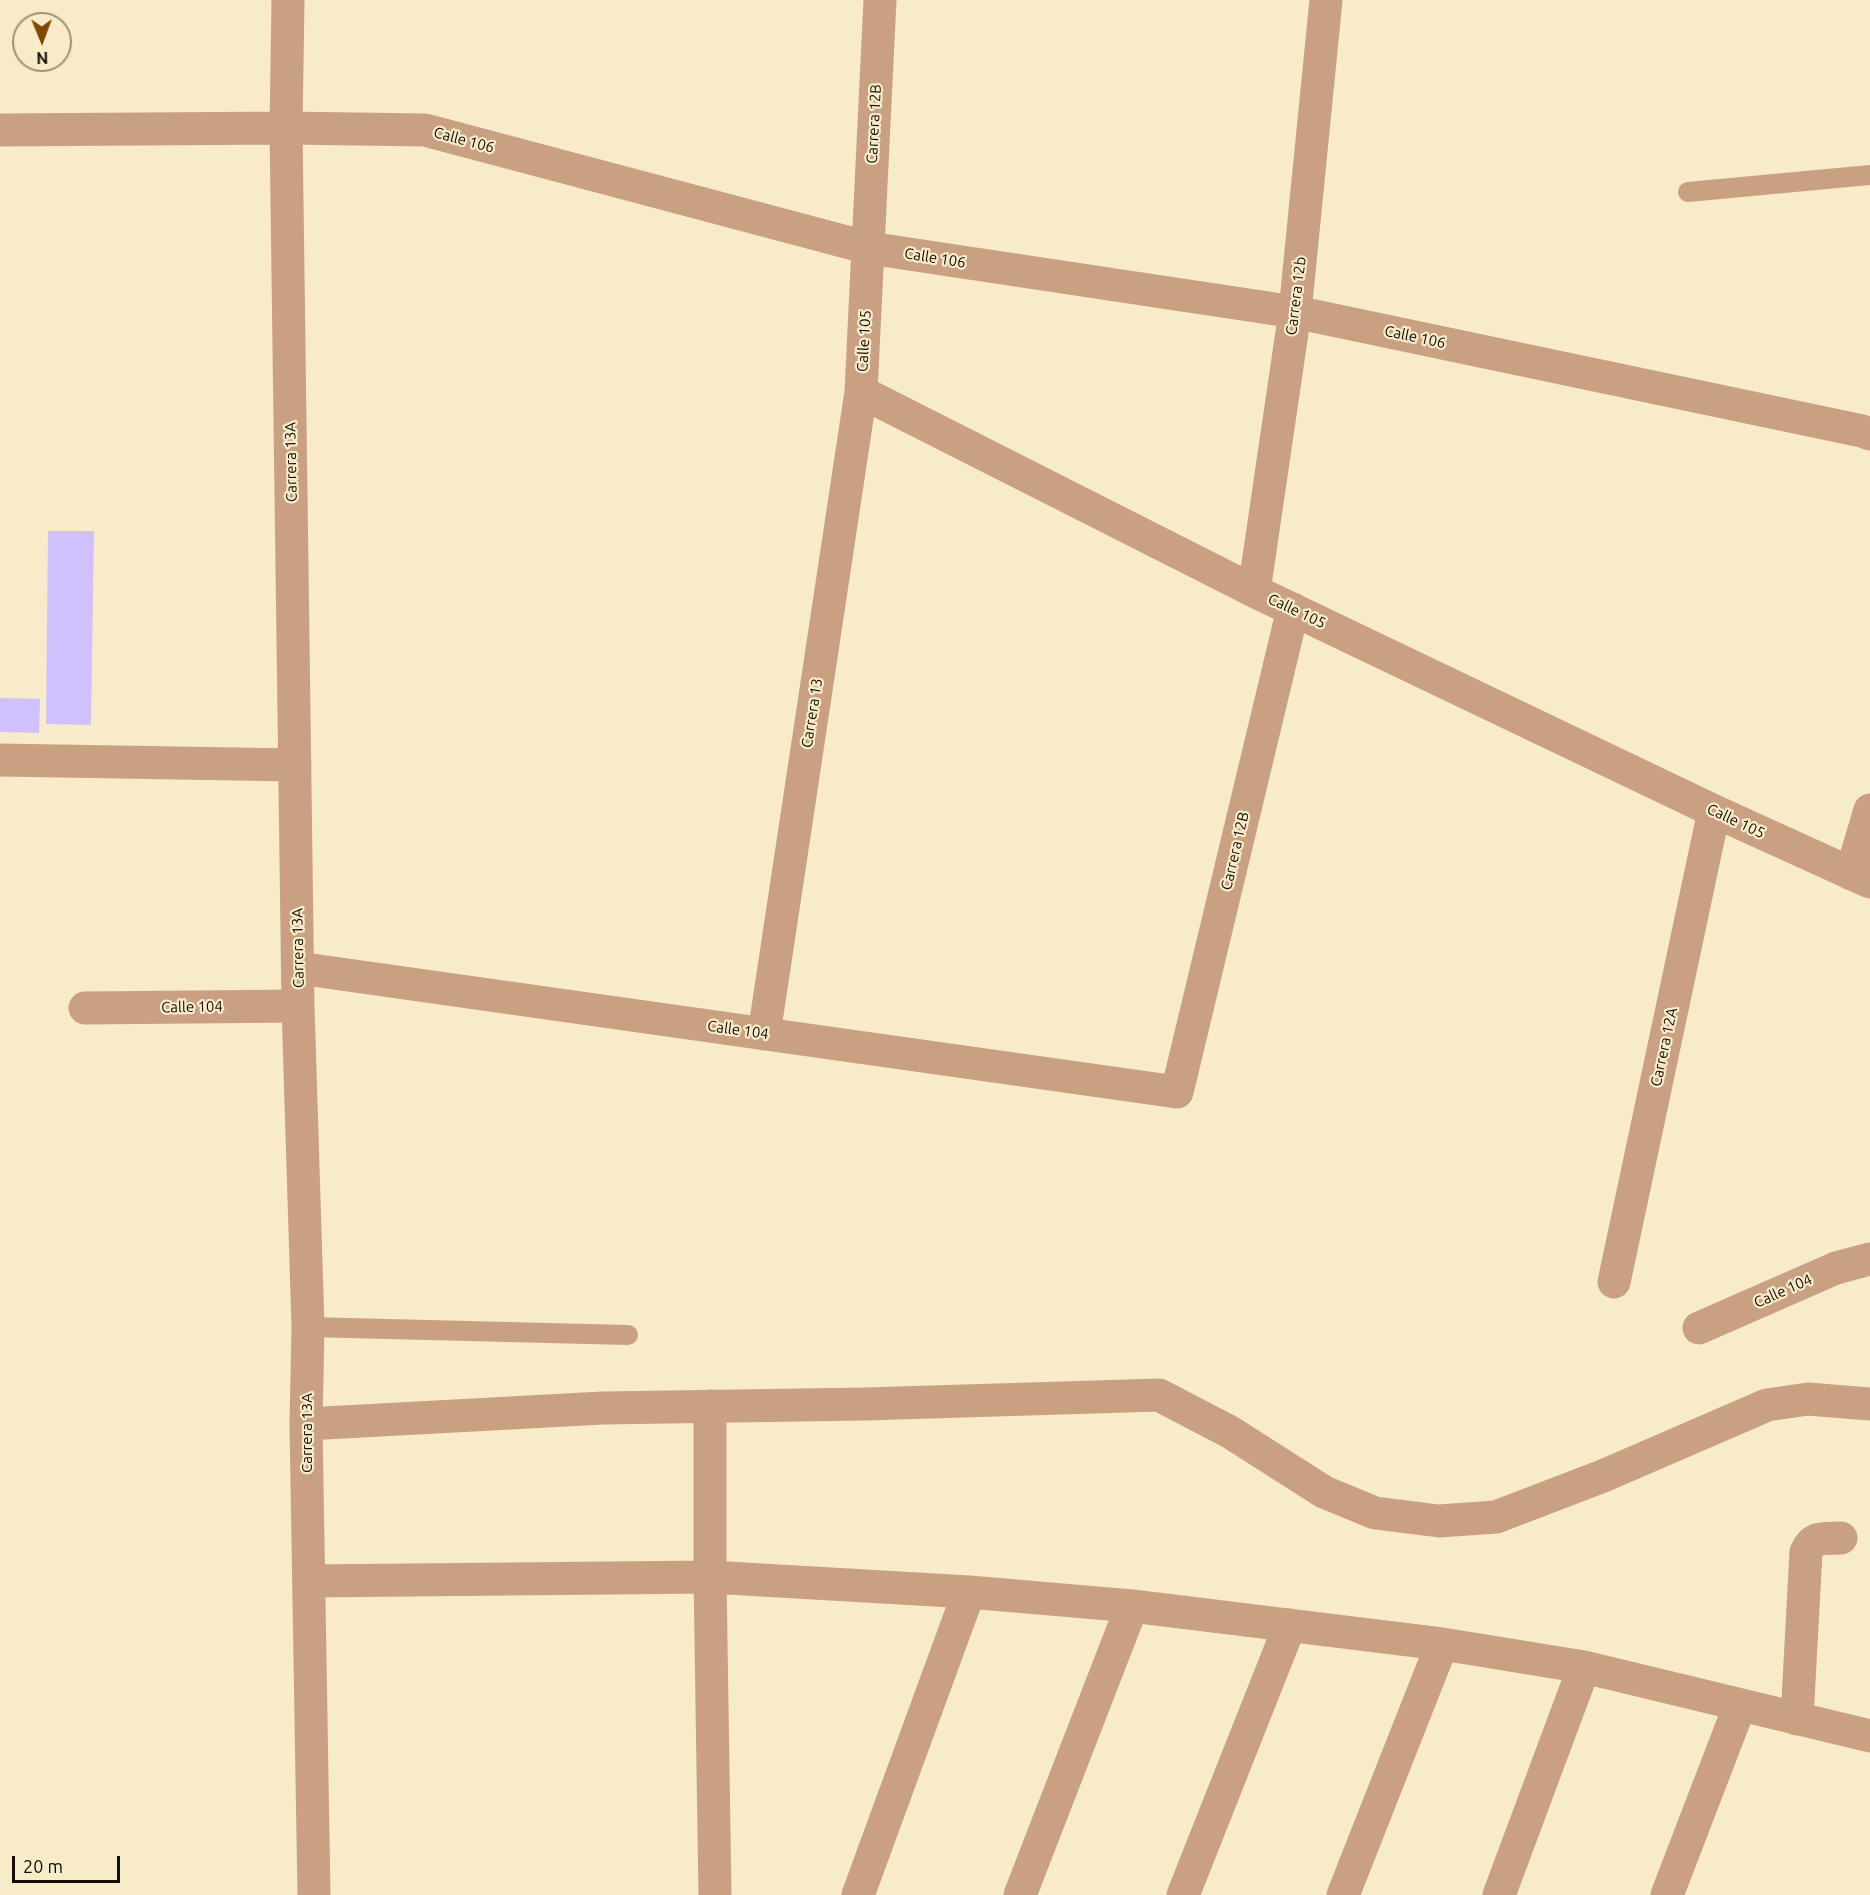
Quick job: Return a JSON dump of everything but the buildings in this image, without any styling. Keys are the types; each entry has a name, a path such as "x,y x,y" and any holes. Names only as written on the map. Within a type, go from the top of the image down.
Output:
{"street":[{"name":"Carrera 13A","path":"288,0 286,128 298,1006 308,1327 306,1424 314,1895"},
{"name":"Carrera 12B","path":"868,248 880,0"},
{"name":"Carrera 12b","path":"1254,591 1295,312 1326,0"},
{"name":"Calle 106","path":"0,130 286,128 425,130 868,248 1295,312 1851,428 1870,434"},
{"name":"Calle 105","path":"868,248 861,392 1254,591 1713,811 1861,878"},
{"name":"Carrera 13","path":"764,1034 861,392"},
{"name":"Carrera 12B","path":"1177,1092 1293,609"},
{"path":"0,760 295,765"},
{"path":"1861,878 1870,810"},
{"name":"Carrera 12A","path":"1614,1282 1713,811"},
{"name":"Calle 104","path":"298,968 1177,1092"},
{"name":"Calle 104","path":"85,1008 298,1006"},
{"name":"Calle 104","path":"1699,1329 1836,1268 1870,1259"},
{"path":"306,1424 603,1408 1159,1395 1230,1432 1324,1492 1375,1513 1439,1521 1496,1516 1604,1476 1767,1405 1808,1399 1870,1404"},
{"path":"710,1406 715,1895"},
{"path":"1797,1719 1806,1552 1809,1544 1816,1539 1841,1538"},
{"path":"309,1581 710,1577 969,1592 1132,1606 1442,1644 1584,1667 1870,1736"},
{"path":"858,1895 969,1592"},
{"path":"1020,1895 1132,1606"},
{"path":"1183,1895 1290,1625"},
{"path":"1343,1895 1442,1644"},
{"path":"1499,1895 1584,1667"},
{"path":"1667,1895 1740,1705"}],"lane":[{"path":"1688,192 1870,176"},
{"path":"308,1327 627,1335"}]}
